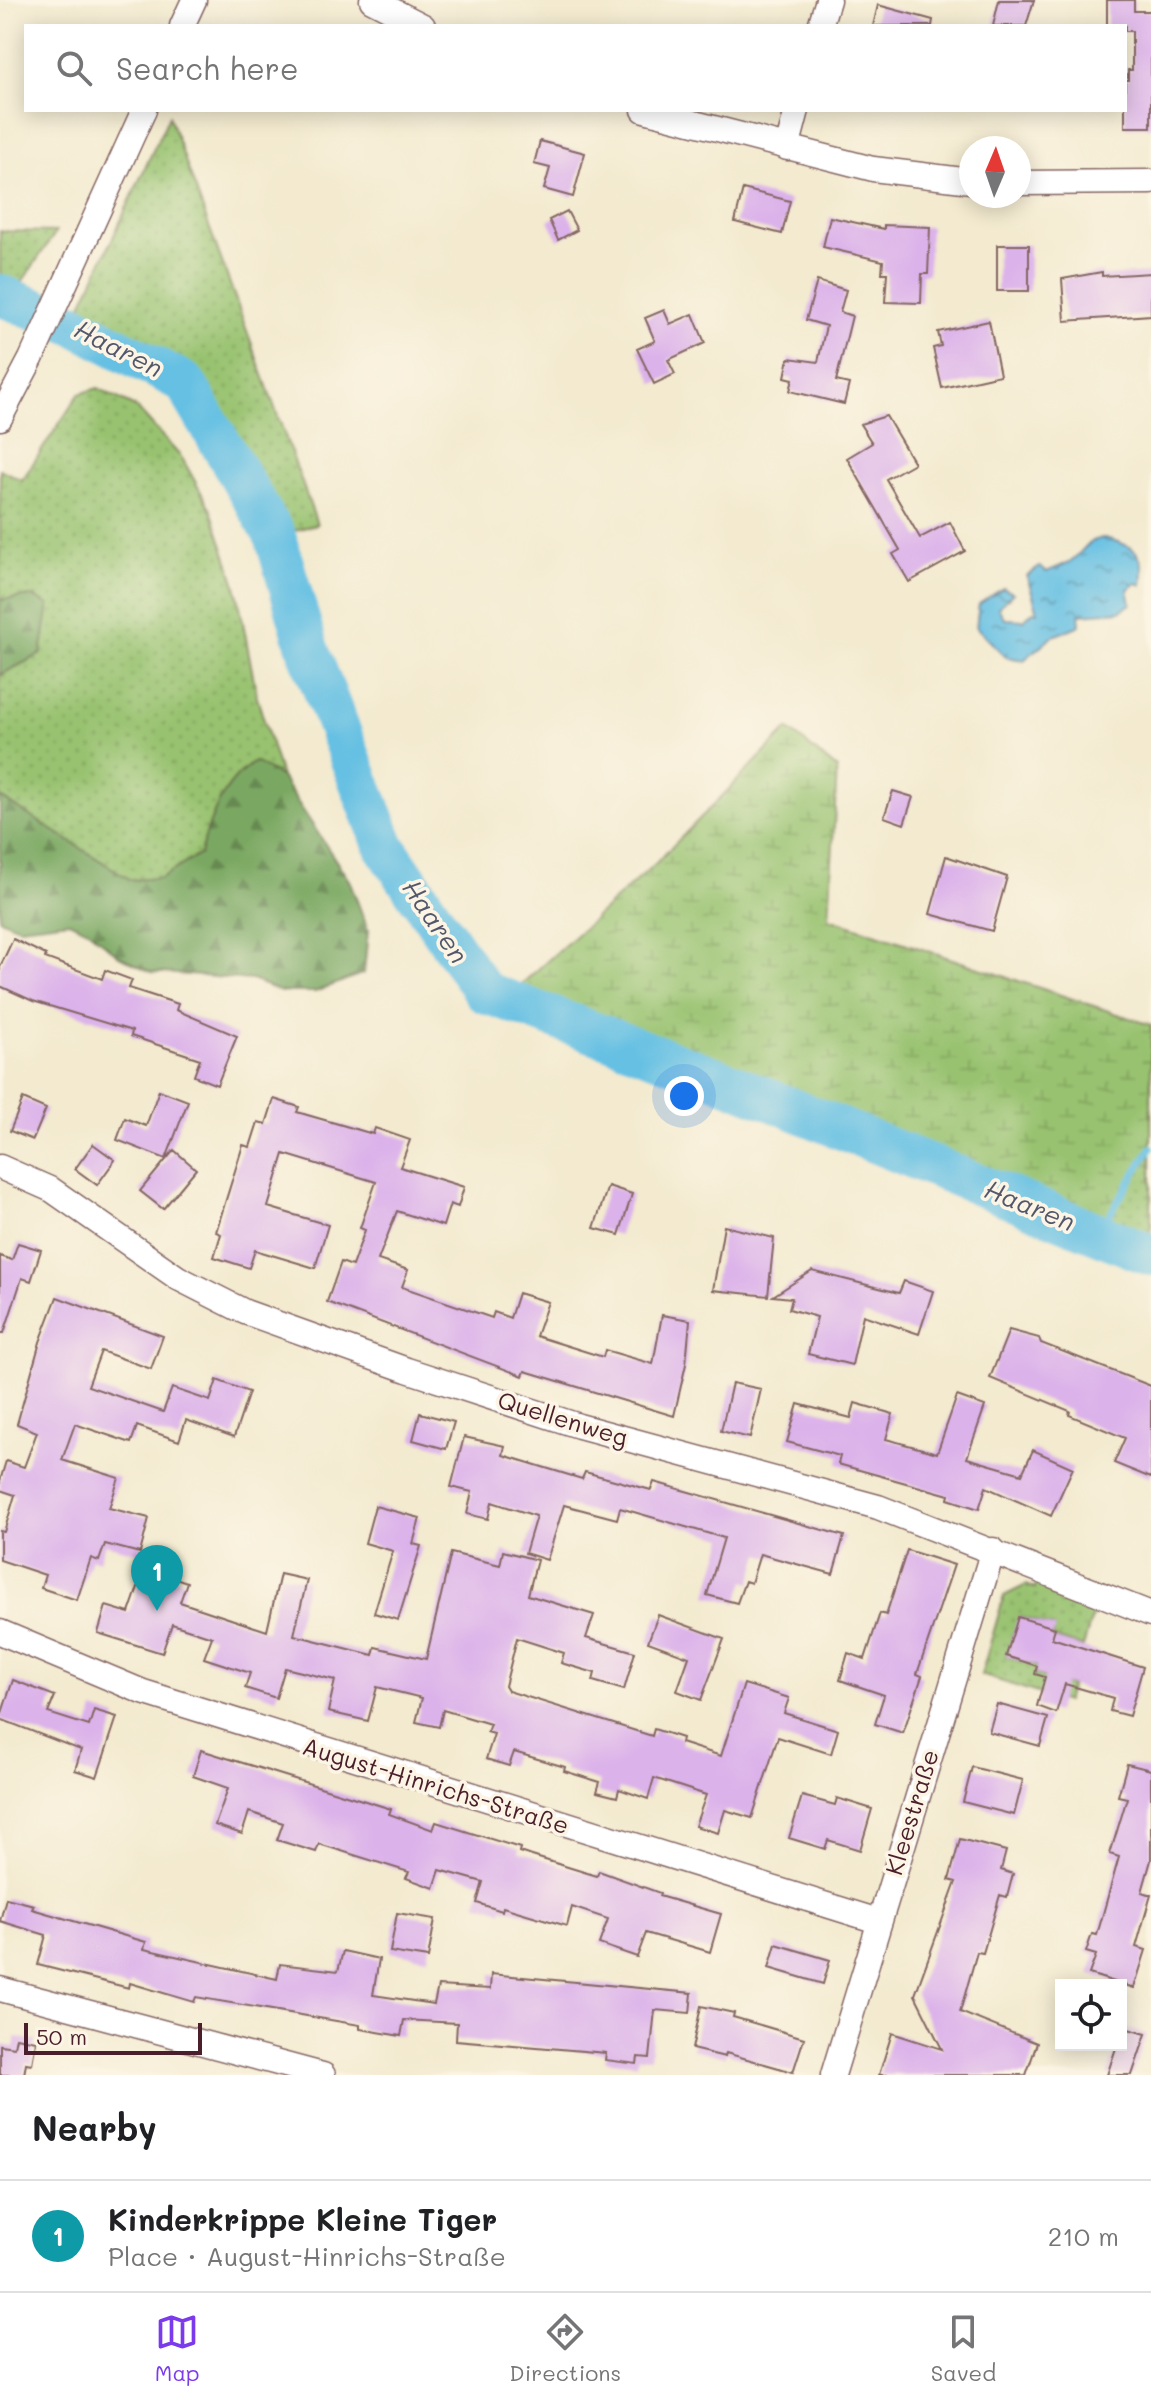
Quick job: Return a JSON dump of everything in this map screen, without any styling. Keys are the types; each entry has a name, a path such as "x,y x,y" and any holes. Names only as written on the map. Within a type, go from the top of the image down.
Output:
{"street":[{"path":"183,24 194,0"},
{"path":"372,0 419,24"},
{"path":"821,24 828,0"},
{"path":"0,418 34,352 143,112"},
{"path":"652,112 873,169 959,180"},
{"path":"787,148 796,112"},
{"path":"1031,183 1151,182"},
{"name":"Quellenweg","path":"0,1167 52,1190 178,1278 245,1312 407,1370 579,1426 878,1507 1151,1614"},
{"name":"Kleestraße","path":"833,2075 993,1550"},
{"name":"August-Hinrichs-Straße","path":"0,1632 143,1692 878,1921"},
{"path":"0,1989 323,2075"}],"green space":[{"path":"169,116 317,524 275,536 185,383 73,324"},
{"path":"0,231 56,232 20,285 0,282"},
{"path":"98,388 137,408 182,458 211,510 236,585 257,697 281,777 254,762 243,770 219,802 200,854 161,878 131,880 0,797 0,675 41,654 32,596 0,600 0,469 22,480 79,394"},
{"path":"32,596 49,605 41,654 0,675 0,600"},
{"path":"788,729 837,769 829,918 1151,1025 1151,1153 1108,1219 1151,1235 1151,1256 505,999 656,863"},
{"path":"255,762 281,777 350,882 368,930 364,973 315,992 281,992 252,980 151,972 119,956 88,930 69,921 19,927 0,919 0,797 131,880 161,878 200,854 219,802 234,780"},
{"path":"1151,1153 1151,1235 1108,1219"},
{"path":"1039,1578 1069,1588 1066,1598 1095,1607 1083,1647 1052,1637 1054,1628 1019,1617 1006,1656 1037,1666 1035,1674 1071,1686 1066,1702 981,1675 1004,1596 1026,1585 1035,1589"}],"water":[{"path":"1104,538 1130,547 1140,557 1142,585 1137,583 1128,589 1131,604 1120,611 1079,614 1080,625 1051,637 1024,660 1006,657 976,627 979,604 1003,588 1013,593 998,608 1005,619 1024,620 1033,611 1038,612 1027,576 1040,567 1047,572 1066,563 1089,544"}],"building":[{"path":"999,0 1034,0 1027,24 993,24"},
{"path":"1107,0 1134,0 1134,11 1151,11 1151,127 1125,127 1128,70 1132,70 1132,31 1127,31 1127,24 1107,24"},
{"path":"878,5 933,20 932,24 873,24"},
{"path":"540,141 585,153 573,197 544,189 550,168 534,164"},
{"path":"743,189 790,201 782,234 735,222"},
{"path":"567,211 577,230 558,240 549,220"},
{"path":"830,217 884,229 884,225 930,227 928,274 922,274 921,303 885,302 887,273 882,273 883,261 823,247"},
{"path":"997,245 1029,245 1029,291 997,291"},
{"path":"1102,272 1102,276 1151,273 1151,315 1065,321 1062,279"},
{"path":"817,281 846,290 840,312 852,316 836,381 849,384 844,404 790,391 793,379 785,377 789,358 818,362 826,326 806,320"},
{"path":"664,310 670,324 693,314 705,343 668,360 675,374 654,384 637,349 655,341 645,318"},
{"path":"989,321 1000,375 942,388 933,348 941,346 938,332"},
{"path":"886,416 914,463 886,479 920,538 950,522 965,551 909,582 893,554 900,550 847,458 872,443 860,424"},
{"path":"893,791 913,797 904,824 884,817"},
{"path":"946,856 1007,877 992,931 930,914"},
{"path":"13,939 46,955 45,958 102,979 105,970 132,980 129,988 178,1004 176,1010 237,1036 217,1085 194,1076 200,1059 131,1036 132,1031 33,1001 0,986 0,967"},
{"path":"159,1090 188,1101 166,1159 117,1140 125,1118 146,1126"},
{"path":"23,1099 46,1109 33,1140 10,1131"},
{"path":"274,1099 299,1107 297,1112 373,1134 375,1128 410,1140 400,1167 464,1187 458,1207 450,1204 443,1226 397,1211 378,1260 408,1270 402,1287 492,1318 494,1312 510,1318 518,1293 548,1302 536,1336 603,1357 605,1350 653,1364 662,1315 690,1320 686,1364 674,1416 525,1371 523,1376 327,1302 341,1262 352,1266 365,1230 360,1228 376,1182 284,1154 268,1207 328,1225 315,1268 255,1250 249,1268 214,1257 221,1234 216,1232 243,1145 250,1147 258,1122 266,1124"},
{"path":"93,1144 115,1160 97,1185 75,1169"},
{"path":"174,1150 196,1169 163,1209 140,1191"},
{"path":"608,1186 632,1194 619,1235 594,1228"},
{"path":"724,1226 774,1238 768,1296 713,1290"},
{"path":"18,1243 41,1250 31,1281 22,1278 4,1333 0,1333 0,1256 12,1260"},
{"path":"812,1271 899,1293 904,1281 933,1291 919,1334 863,1315 852,1365 808,1354 817,1317 789,1309 792,1298 773,1296"},
{"path":"57,1297 163,1336 151,1369 101,1351 88,1386 163,1412 172,1388 210,1401 217,1380 249,1392 234,1437 186,1420 179,1441 137,1426 131,1443 75,1424 62,1460 119,1478 109,1508 149,1518 140,1553 105,1544 99,1561 91,1558 77,1600 41,1588 45,1575 0,1560 0,1531 4,1532 15,1495 0,1490 0,1481 6,1461 24,1467 37,1432 17,1424 40,1342"},
{"path":"1009,1330 1039,1338 1041,1343 1151,1386 1151,1478 1114,1463 1125,1438 990,1378"},
{"path":"732,1383 761,1389 750,1438 721,1431"},
{"path":"957,1396 985,1406 967,1458 1022,1474 1033,1450 1073,1468 1051,1516 986,1487 979,1509 948,1499 949,1495 838,1464 840,1456 787,1442 798,1404 851,1418 855,1403 893,1414 886,1439 937,1453"},
{"path":"420,1413 454,1422 446,1449 413,1440"},
{"path":"464,1437 505,1446 503,1455 582,1479 585,1472 651,1490 654,1482 844,1536 833,1574 760,1554 751,1583 745,1581 737,1603 707,1595 724,1538 620,1508 617,1519 564,1505 547,1560 525,1553 536,1516 492,1502 488,1519 467,1514 472,1492 451,1487"},
{"path":"375,1506 420,1518 413,1544 421,1546 398,1620 374,1613 393,1551 365,1543"},
{"path":"907,1550 954,1565 917,1674 922,1676 903,1733 875,1724 884,1695 840,1680 848,1653 865,1659 880,1613 886,1615"},
{"path":"503,1551 537,1560 528,1595 594,1615 586,1638 635,1652 624,1690 593,1681 595,1673 561,1663 564,1653 517,1638 505,1686 508,1691 652,1736 654,1729 682,1738 681,1743 721,1756 744,1684 789,1698 784,1713 838,1730 831,1754 778,1737 752,1818 725,1810 718,1833 695,1826 706,1795 654,1778 648,1799 619,1789 617,1797 597,1792 600,1782 564,1771 565,1767 514,1752 509,1766 486,1759 494,1734 487,1732 490,1724 443,1710 439,1727 416,1722 422,1698 377,1687 368,1721 328,1712 335,1680 285,1668 276,1698 245,1688 250,1673 204,1658 212,1637 172,1624 162,1653 98,1633 106,1606 129,1613 145,1567 187,1582 180,1602 267,1631 280,1574 307,1580 294,1635 373,1655 375,1647 426,1659 451,1553 500,1565"},
{"path":"658,1615 724,1639 701,1700 677,1691 689,1657 648,1642"},
{"path":"1018,1617 1055,1628 1052,1638 1143,1667 1129,1716 1110,1711 1113,1698 1065,1684 1056,1713 1037,1706 1045,1677 1035,1674 1037,1666 1006,1656"},
{"path":"13,1680 55,1696 48,1713 89,1726 94,1710 117,1717 97,1777 75,1770 81,1750 0,1719"},
{"path":"997,1704 1048,1718 1040,1746 989,1732"},
{"path":"201,1750 391,1809 389,1814 433,1830 436,1822 597,1876 599,1871 660,1893 659,1896 721,1914 710,1952 646,1933 637,1957 599,1944 608,1919 572,1907 567,1926 503,1907 502,1911 477,1903 483,1882 440,1870 434,1888 406,1878 409,1872 319,1844 316,1852 277,1840 283,1823 249,1812 242,1834 215,1825 228,1788 193,1776"},
{"path":"1127,1764 1151,1770 1151,1860 1142,1892 1151,1895 1136,1947 1146,1950 1134,1988 1127,1986 1127,1979 1105,1979 1089,1974 1096,1955 1086,1952 1092,1934 1097,1935 1119,1857 1110,1854 1127,1798 1118,1796"},
{"path":"972,1767 1023,1780 1014,1815 963,1802"},
{"path":"802,1796 835,1805 837,1798 872,1809 860,1850 828,1840 825,1849 789,1838"},
{"path":"960,1839 1006,1851 1001,1870 1013,1874 1007,1897 1000,1895 983,1953 977,1952 960,2012 1037,2043 1026,2075 879,2075 892,2033 942,2049 915,1995 956,1882 949,1880"},
{"path":"6,1898 34,1905 32,1909 146,1942 144,1949 277,1979 280,1964 338,1971 343,1951 379,1959 373,1995 434,2004 438,1986 490,1989 491,1974 692,1993 690,2013 655,2010 650,2058 638,2057 637,2064 605,2060 606,2053 456,2040 457,2023 404,2020 401,2036 360,2029 360,2025 196,1997 194,2002 130,1983 129,1988 38,1965 46,1935 0,1921"},
{"path":"397,1913 435,1919 428,1958 390,1952"},
{"path":"776,1944 830,1960 823,1984 769,1968"},
{"path":"701,2006 734,2013 733,2017 804,2038 793,2072 726,2053 725,2057 692,2049"},
{"path":"1127,2029 1146,2034 1132,2075 1107,2075 1115,2051 1127,2051"},
{"path":"16,2037 36,2041 32,2064 26,2063 24,2075 0,2075 0,2045 14,2047"}],"waterway":[{"name":"Haaren","path":"0,295 73,324 185,383 275,536 307,647 385,847 484,992 717,1078 1151,1255"},
{"path":"1110,1214 1151,1148"}],"place":[{"name":"Kinderkrippe Kleine Tiger","path":"157,1611"}]}
